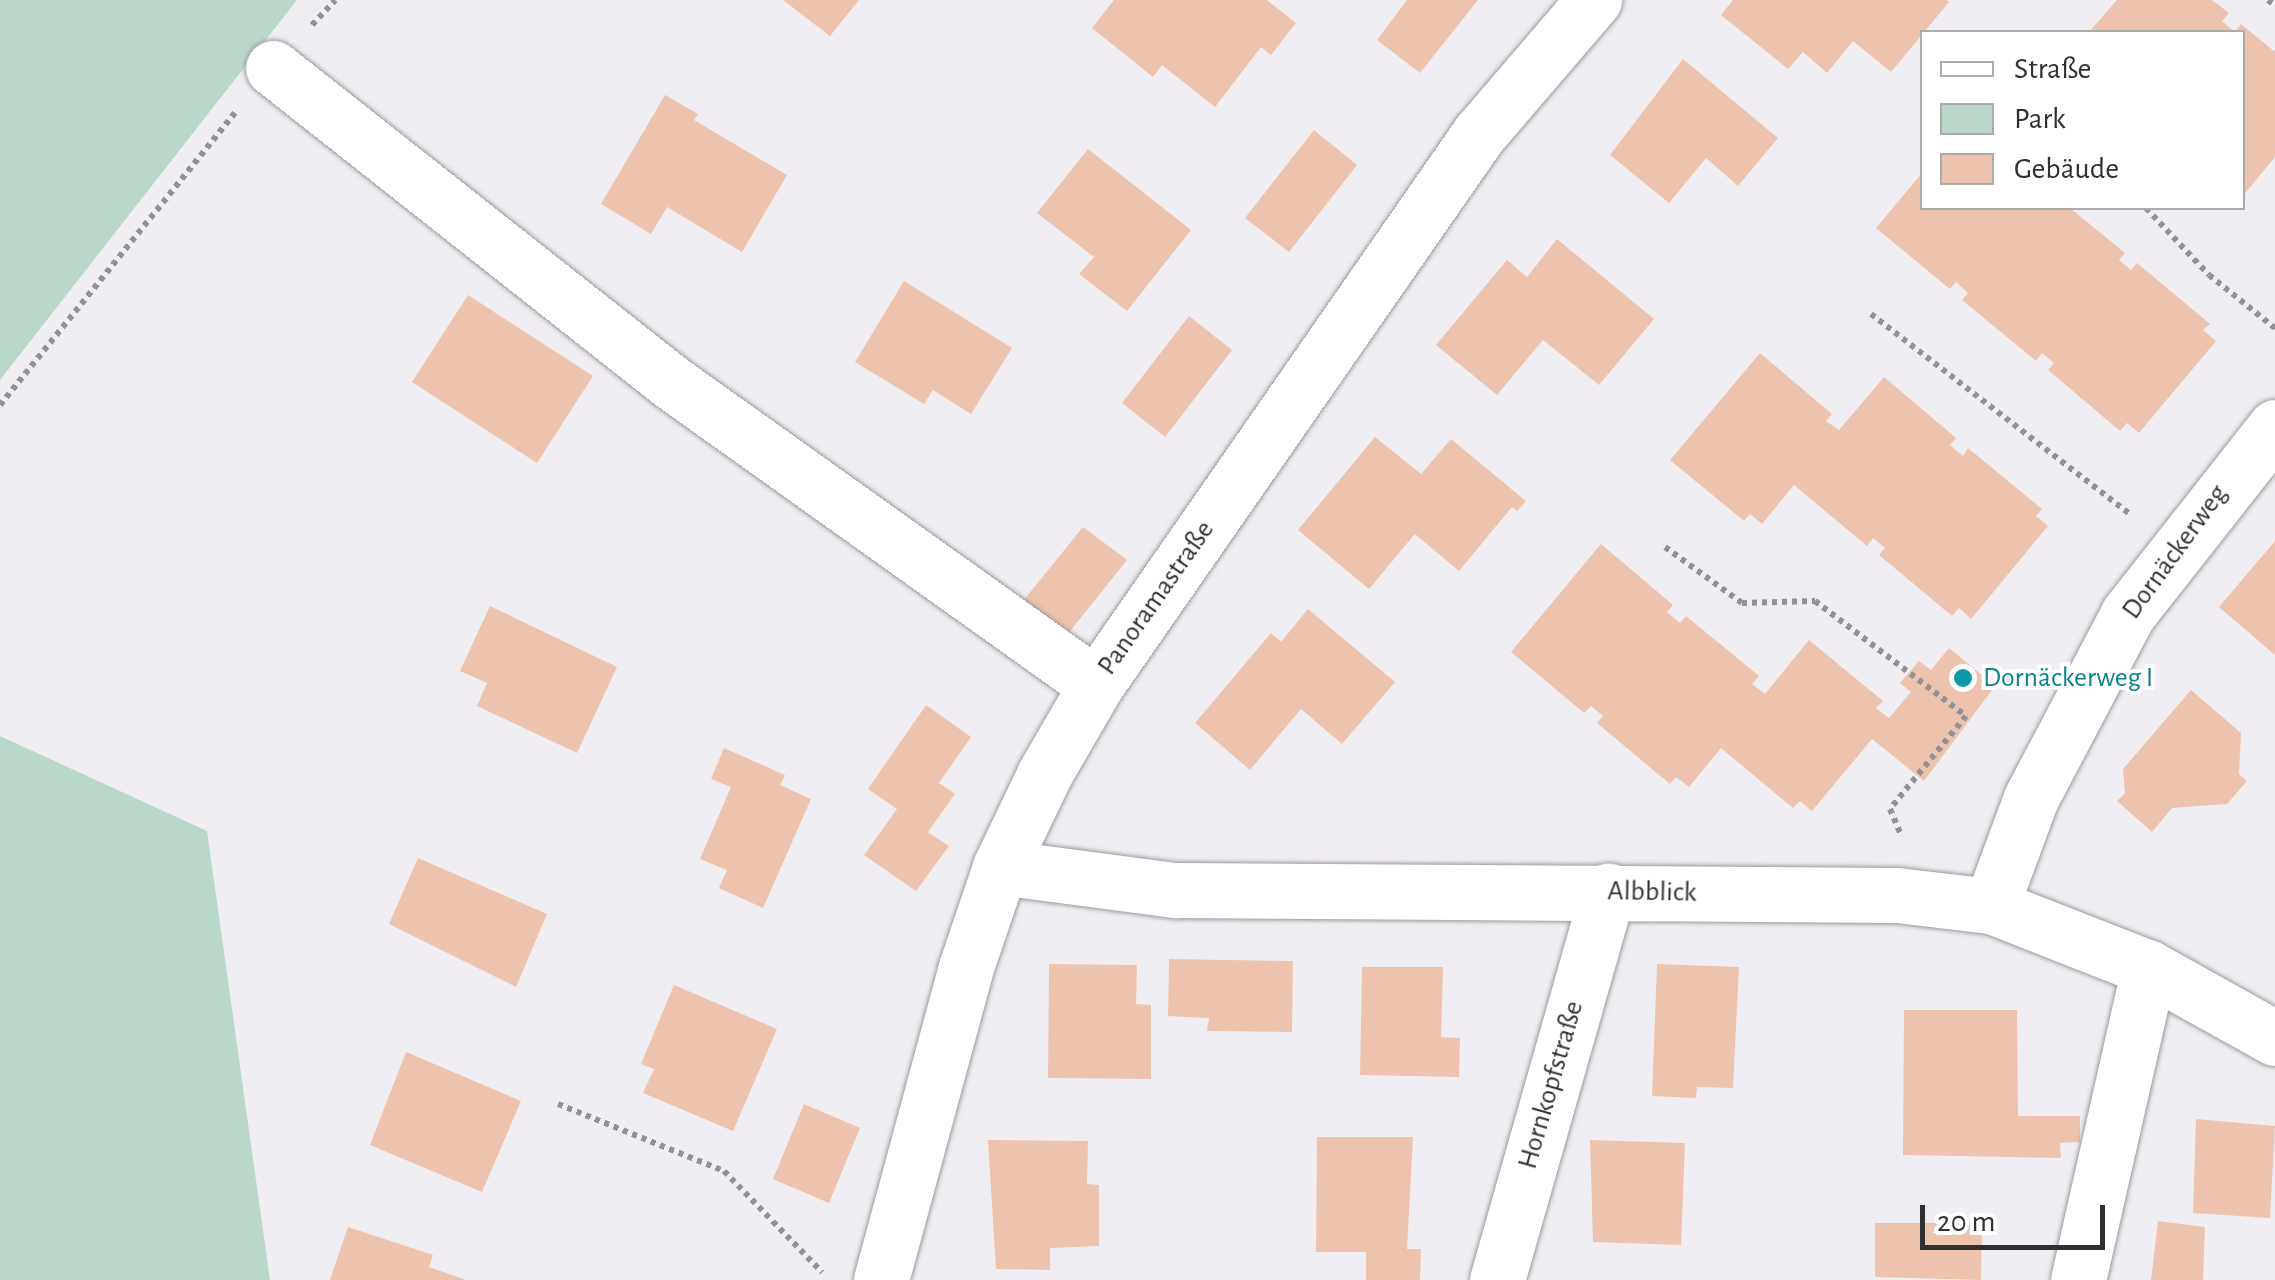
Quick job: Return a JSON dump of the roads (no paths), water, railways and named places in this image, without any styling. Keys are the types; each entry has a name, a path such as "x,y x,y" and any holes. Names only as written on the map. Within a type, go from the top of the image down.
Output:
{"street":[{"name":"Panoramastraße","path":"881,1280 965,970 1000,867 1096,685 1479,134 1594,0"},
{"path":"273,68 670,382 1096,685"},
{"name":"Dornäckerweg","path":"1991,906 2030,798 2088,682 2174,550 2275,427"},
{"name":"Albblick","path":"1000,867 1175,890 1897,895 1991,906 2148,968 2275,1038"},
{"name":"Hornkopfstraße","path":"1497,1280 1608,891"},
{"path":"2078,1280 2148,968"}],"place":[{"name":"Dornäckerweg I","path":"1963,678"}]}
